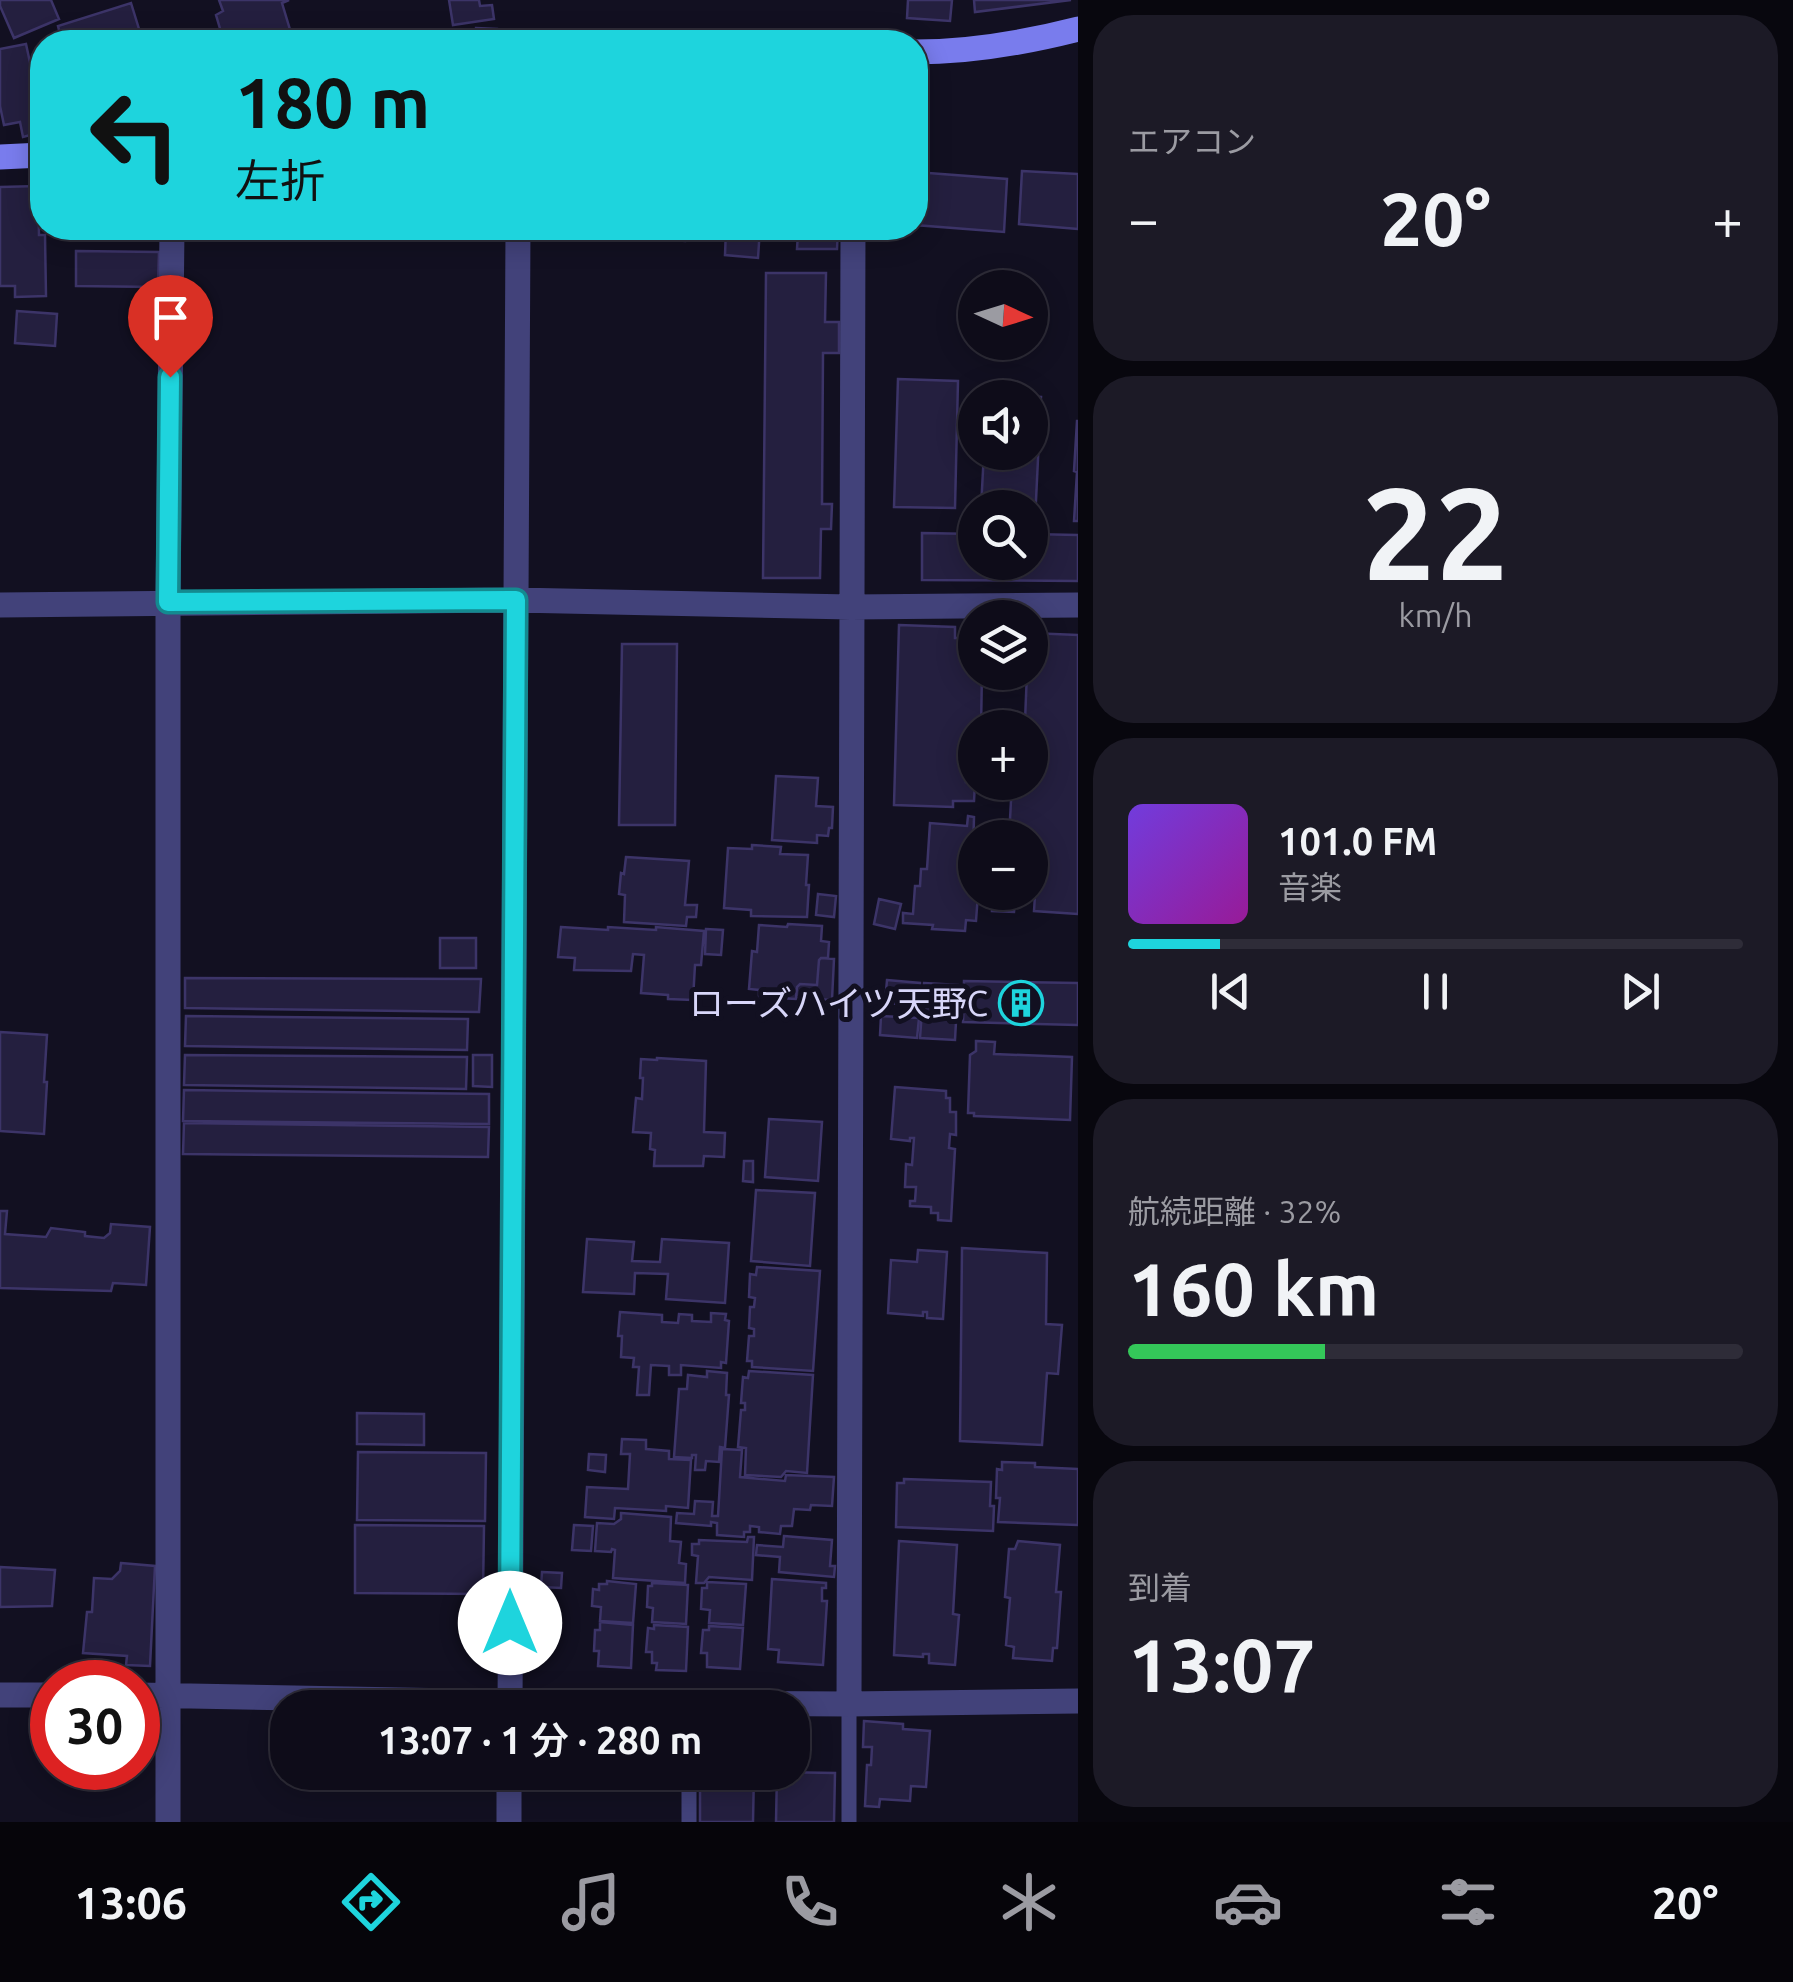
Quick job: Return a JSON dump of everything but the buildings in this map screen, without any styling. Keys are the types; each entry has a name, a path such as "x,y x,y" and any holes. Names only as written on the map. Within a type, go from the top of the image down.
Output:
{"main road":[{"path":"928,52 1005,46 1078,29"},
{"path":"0,157 30,156"}],"street":[{"path":"168,1822 172,240"},
{"path":"510,1690 518,240"},
{"path":"849,1704 854,240"},
{"path":"0,605 516,600 851,607 1078,605"},
{"path":"0,1695 30,1695"},
{"path":"160,1695 270,1698"},
{"path":"810,1704 1078,1700"},
{"path":"509,1822 510,1790"}],"lane":[{"path":"849,1704 849,1822"},
{"path":"689,1790 689,1822"}],"place":[{"name":"ローズハイツ天野C","path":"1021,1003"}],"route":[{"path":"170,377 168,602 516,600 510,1623"}]}
